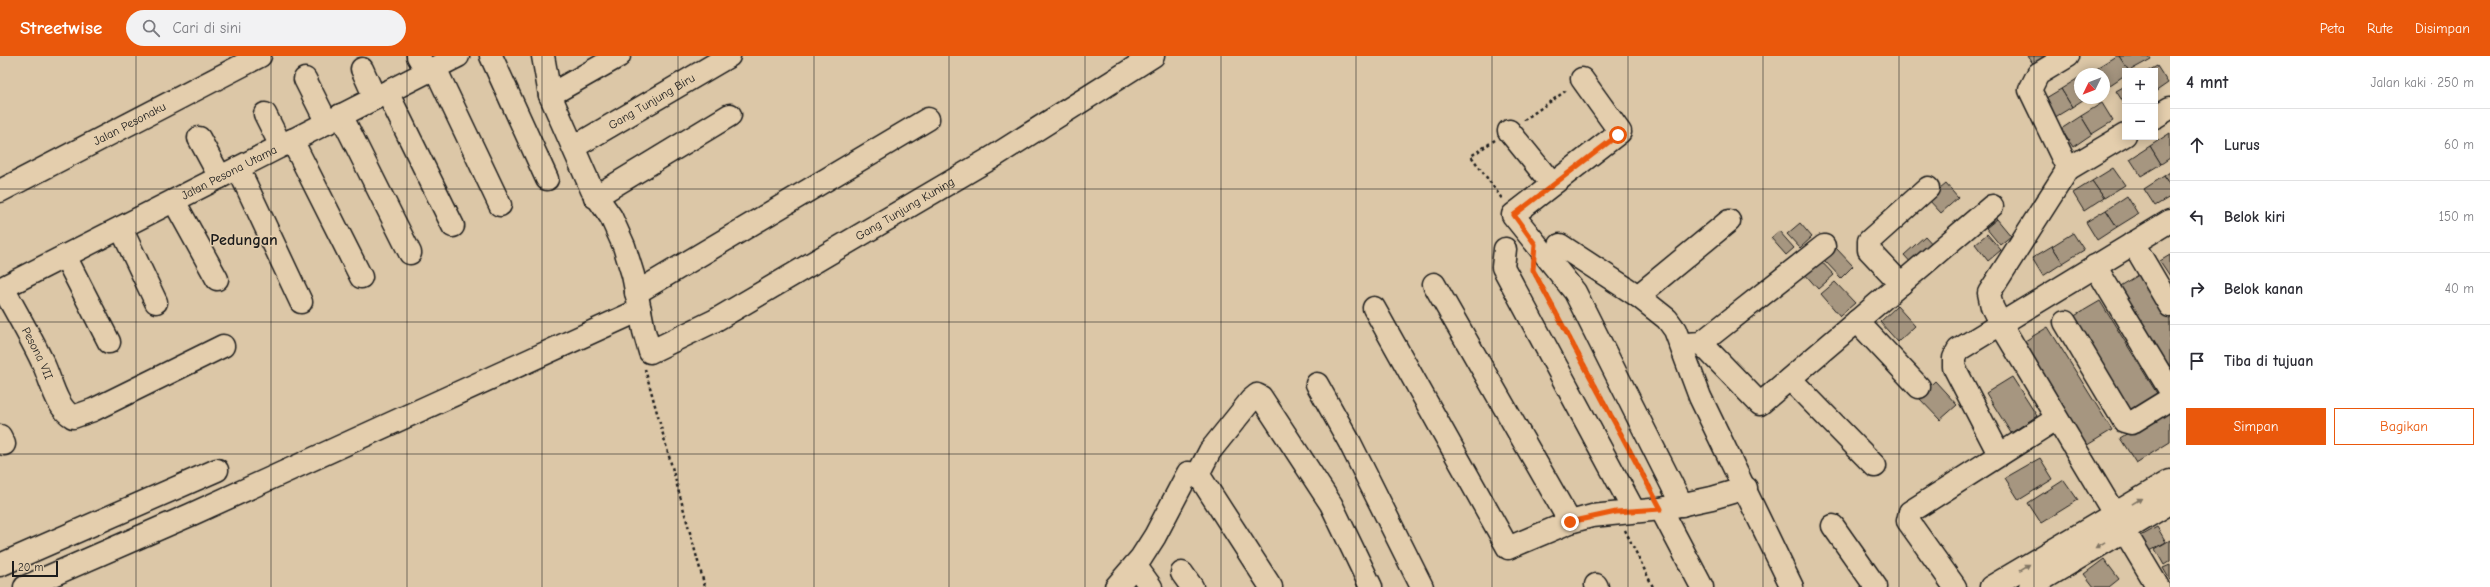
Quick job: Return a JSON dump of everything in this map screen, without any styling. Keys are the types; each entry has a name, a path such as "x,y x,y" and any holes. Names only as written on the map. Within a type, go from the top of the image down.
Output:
{"street":[{"name":"Jalan Pesonaku","path":"0,191 260,56"},
{"name":"Jalan Pesona Utama","path":"2,288 381,95 426,65 458,56"},
{"path":"491,56 547,179"},
{"path":"543,56 550,95 595,197 611,217 619,234 638,301 650,352"},
{"path":"550,95 619,56"},
{"name":"Gang Tunjung Biru","path":"574,147 729,56"},
{"name":"Gang Tunjung Kuning","path":"650,352 714,321 993,157 1153,56"},
{"path":"2068,56 2038,74 2030,90 2068,169"},
{"path":"426,65 500,205"},
{"path":"362,69 381,95 453,226"},
{"path":"305,79 334,119 410,253"},
{"path":"1582,79 1620,132 1514,215 1535,244 1575,292 1672,507 1702,587"},
{"path":"2158,115 2170,108"},
{"path":"265,114 287,143 361,276"},
{"path":"595,197 730,115"},
{"path":"25,587 190,516 638,301 928,119"},
{"path":"1509,131 1552,184"},
{"path":"2122,137 2068,169 1990,293 1992,307 2000,323 2056,419 2158,587"},
{"path":"199,138 229,173 301,302"},
{"path":"1901,284 1869,250 1869,241 1928,188"},
{"path":"174,201 217,279"},
{"path":"1701,343 1760,404 1992,206"},
{"path":"1638,296 1730,221"},
{"path":"1998,454 1954,367 1958,350 2000,323 2170,221"},
{"path":"121,228 156,302"},
{"path":"2133,243 2167,293"},
{"path":"1560,245 1638,296 1672,324 1700,397 1746,488 1792,587"},
{"path":"1679,344 1701,343 1824,246"},
{"path":"1505,249 1503,267 1625,512"},
{"path":"65,256 109,342"},
{"path":"2095,266 2170,390"},
{"path":"1434,284 1570,522"},
{"name":"Pesona VII","path":"2,288 43,363 58,399 68,414 73,417 93,410 223,346"},
{"path":"1374,308 1503,544 1508,548 1570,522 1625,512 1672,507 1746,488"},
{"path":"1857,321 1919,387"},
{"path":"2065,322 2124,421 2131,423 2170,399"},
{"path":"1790,379 1875,466"},
{"path":"1317,384 1350,443 1422,587"},
{"path":"1198,474 1210,451 1251,400 1257,395 1261,397 1331,504 1371,587"},
{"path":"1955,587 1908,521 1910,512 1998,454 2056,419"},
{"path":"0,565 217,470"},
{"path":"1116,587 1135,565 1155,536 1188,473 1198,474"},
{"path":"1198,474 1271,587"},
{"path":"2033,586 2119,522 2170,481"},
{"path":"1991,587 2119,522 2170,503"},
{"path":"1833,526 1876,587"},
{"path":"1135,565 1151,587"}],"path":[{"path":"1535,244 1533,270 1672,507"},
{"path":"650,352 644,372 659,415 705,587"},
{"path":"1625,512 1653,587"}],"building":[{"path":"2028,56 2059,56 2037,70"},
{"path":"2116,56 2119,56 2127,68 2122,68 2122,77 2110,85 2110,68 2098,67"},
{"path":"2119,56 2149,56 2151,59 2134,68 2127,68"},
{"path":"2157,66 2168,83 2158,90 2158,68 2153,68"},
{"path":"2074,81 2074,104 2077,104 2072,107 2061,89"},
{"path":"2122,88 2122,100 2116,91"},
{"path":"2061,89 2072,107 2052,119 2041,101"},
{"path":"2103,104 2113,121 2092,134 2081,116"},
{"path":"2081,116 2092,134 2073,147 2061,129"},
{"path":"2170,133 2170,158 2161,164 2150,146"},
{"path":"2150,146 2161,164 2141,176 2130,159"},
{"path":"2113,168 2125,185 2104,198 2092,181"},
{"path":"2170,172 2170,186 2164,176"},
{"path":"2164,176 2170,186 2170,197 2155,206 2144,189"},
{"path":"2092,181 2104,198 2084,211 2073,193"},
{"path":"1946,184 1958,198 1941,213 1928,199"},
{"path":"2127,196 2138,214 2117,227 2106,210"},
{"path":"2106,210 2117,227 2097,240 2086,222"},
{"path":"1997,219 2011,236 2000,245 1986,228"},
{"path":"1800,223 1812,237 1800,248 1787,234"},
{"path":"1779,231 1794,248 1786,255 1771,238"},
{"path":"2073,233 2084,250 2063,263 2052,246"},
{"path":"1987,234 2001,250 1988,261 1975,244"},
{"path":"1925,236 1935,247 1914,266 1904,255"},
{"path":"2052,246 2063,263 2043,276 2032,258"},
{"path":"1836,248 1853,266 1841,278 1824,260"},
{"path":"2170,255 2170,276 2160,261"},
{"path":"1819,259 1834,275 1818,289 1804,273"},
{"path":"2142,273 2170,318 2170,371 2119,287"},
{"path":"1835,282 1855,303 1840,316 1821,294"},
{"path":"2100,301 2161,400 2132,418 2071,318"},
{"path":"1897,306 1915,326 1898,342 1880,322"},
{"path":"2048,327 2112,430 2084,447 2020,344"},
{"path":"2012,377 2037,416 2011,433 1986,393"},
{"path":"1935,381 1957,405 1940,420 1918,397"},
{"path":"2170,407 2170,442 2136,463 2120,438"},
{"path":"2040,458 2053,479 2019,500 2005,478"},
{"path":"2064,480 2078,500 2041,523 2028,503"},
{"path":"2157,527 2166,542 2149,551 2141,536"},
{"path":"2170,540 2170,561 2164,565 2155,549"},
{"path":"2104,559 2119,579 2109,587 2094,587 2084,574"},
{"path":"2170,565 2170,580 2163,568"}],"district":[{"name":"Pedungan","path":"244,240"}],"route":[{"path":"1570,522 1616,512 1661,509 1533,270 1535,244 1514,215 1552,184 1618,135"}]}
